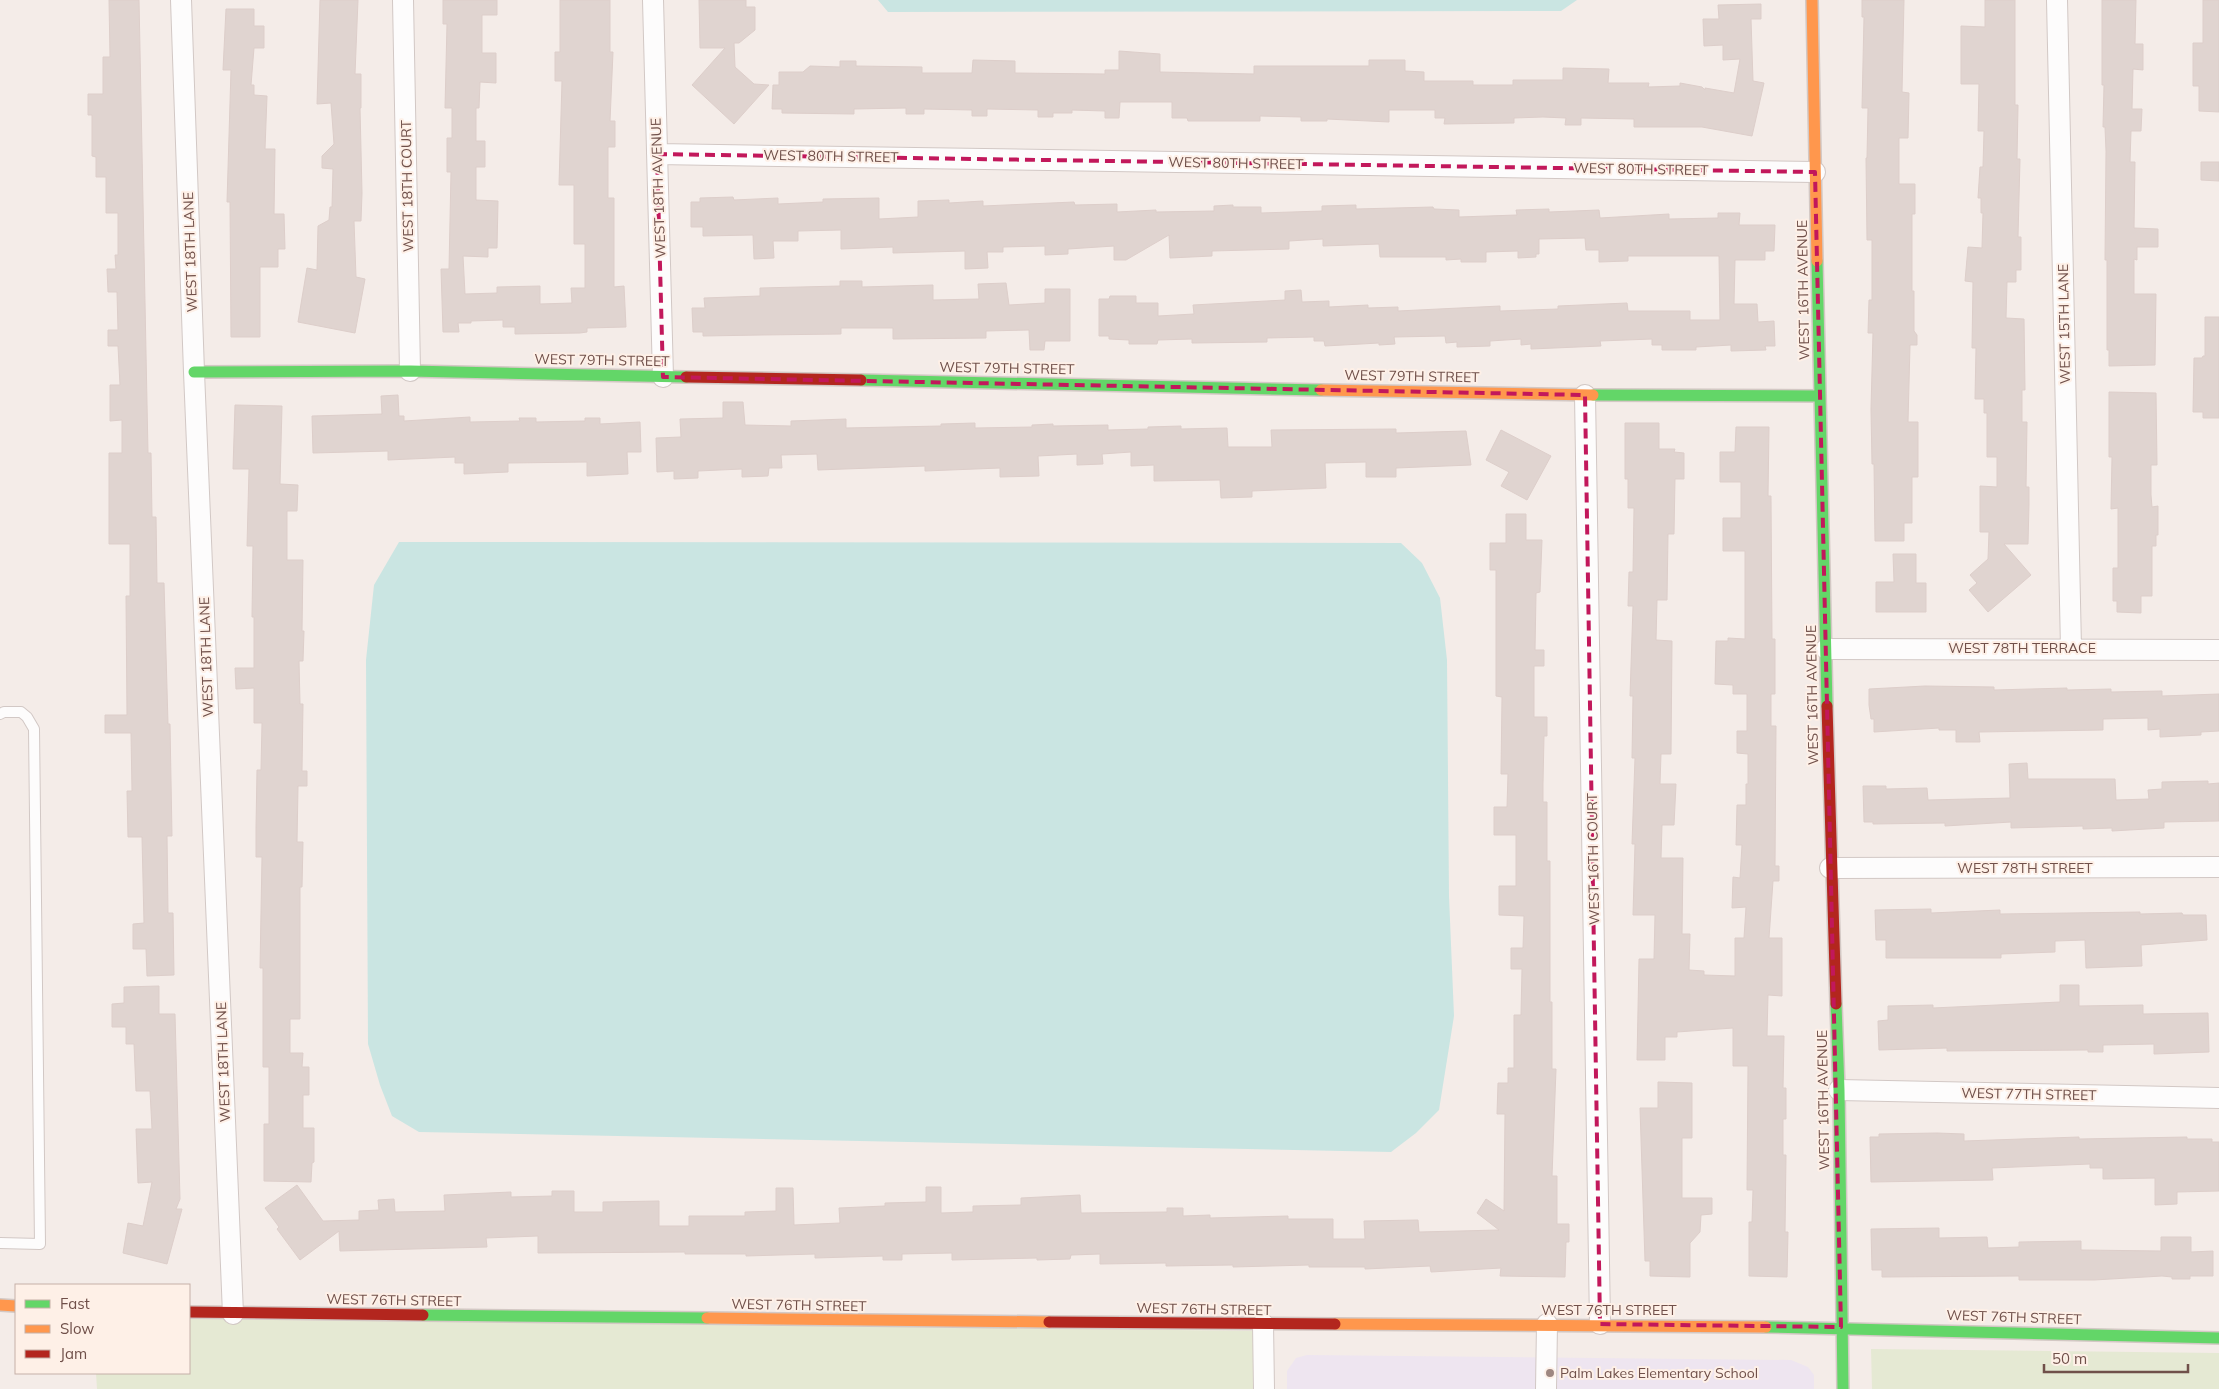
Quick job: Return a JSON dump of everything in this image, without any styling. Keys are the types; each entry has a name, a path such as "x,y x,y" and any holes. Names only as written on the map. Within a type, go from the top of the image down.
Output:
{"street":[{"name":"WEST 18TH LANE","path":"181,0 194,372 233,1314"},
{"name":"WEST 18TH COURT","path":"403,0 410,371"},
{"name":"WEST 18TH AVENUE","path":"653,0 663,377"},
{"name":"WEST 16TH AVENUE","path":"1812,0 1830,868 1839,1090 1843,1389"},
{"name":"WEST 15TH LANE","path":"2057,0 2072,648"},
{"name":"WEST 80TH STREET","path":"657,154 1815,172"},
{"name":"WEST 79TH STREET","path":"194,372 410,371 1585,395 1820,396"},
{"name":"WEST 16TH COURT","path":"1585,395 1600,1324"},
{"name":"WEST 78TH TERRACE","path":"1826,648 2219,650"},
{"name":"WEST 78TH STREET","path":"1830,868 2219,868"},
{"name":"WEST 77TH STREET","path":"1839,1090 2219,1098"},
{"path":"0,1305 15,1306"},
{"name":"WEST 76TH STREET","path":"190,1312 1264,1324 1600,1324 1842,1327 2219,1338"},
{"path":"1264,1324 1264,1389"},
{"path":"1546,1389 1547,1324"}],"lane":[{"path":"0,714 4,712 21,712 34,729 40,1244 0,1243"}],"highlighted area":[{"path":"657,154 1815,172 1841,1327 1600,1324 1585,395 663,377"}],"shaded area":[{"name":"Palm Lakes Elementary School","path":"1307,1355 1791,1360 1808,1367 1814,1375 1814,1389 1287,1389 1287,1371 1296,1358"}],"green space":[{"path":"190,1319 1264,1331 1264,1389 97,1389 96,1374 190,1374"},
{"path":"1871,1349 2219,1353 2219,1389 1872,1389"}],"water":[{"path":"878,0 1577,0 1561,11 888,12"},
{"path":"399,542 1401,543 1422,563 1440,598 1447,660 1449,896 1454,1016 1439,1110 1416,1133 1391,1152 419,1132 392,1116 380,1085 368,1044 366,660 374,585"}],"building":[{"path":"109,0 139,0 148,453 151,453 152,517 156,517 157,583 164,583 168,724 170,724 172,836 167,836 168,913 173,913 174,975 147,976 146,949 133,949 133,924 144,923 142,837 128,837 127,791 132,791 131,733 105,733 105,715 127,715 126,596 130,596 130,544 109,544 109,453 122,453 122,420 110,421 110,385 120,385 118,346 108,346 108,330 118,330 117,292 108,292 107,269 116,269 118,213 106,213 106,177 96,177 96,157 92,156 92,115 88,115 88,94 103,94 103,57 110,57"},
{"path":"320,0 358,0 355,74 361,74 362,193 361,221 354,221 356,277 365,279 355,333 298,322 307,268 317,270 318,226 329,220 330,207 332,207 333,169 322,168 322,156 334,144 331,103 317,104"},
{"path":"443,0 497,0 497,15 482,15 482,53 496,53 496,83 480,82 479,108 476,108 476,141 485,141 485,167 476,167 476,200 498,201 497,248 488,248 488,257 463,256 465,294 497,293 497,287 540,286 540,304 572,303 571,288 585,288 585,244 574,244 574,185 559,185 562,81 555,81 555,52 560,52 560,0 610,0 610,52 613,52 610,121 615,121 615,147 608,147 608,198 614,198 614,287 624,286 626,327 587,328 587,332 580,333 515,334 515,327 503,327 503,320 458,323 459,332 443,332 441,269 449,269 451,172 447,172 447,138 452,138 452,108 445,108 447,24 443,24"},
{"path":"699,0 746,0 746,7 755,7 755,30 739,43 734,43 735,67 754,84 769,85 734,124 692,85 725,48 700,48"},
{"path":"1862,0 1904,0 1902,92 1909,93 1908,138 1899,138 1899,184 1915,184 1915,214 1912,214 1912,291 1914,291 1914,331 1917,335 1917,345 1910,345 1908,422 1918,422 1918,477 1912,477 1912,523 1904,523 1904,541 1875,541 1871,409 1873,333 1868,333 1869,300 1872,300 1872,240 1867,240 1866,158 1868,108 1862,108 1864,17 1862,17"},
{"path":"1985,0 2015,0 2015,105 2018,105 2017,159 2020,159 2018,237 2021,237 2021,270 2016,270 2016,282 2007,282 2006,318 2024,319 2025,390 2022,390 2022,422 2027,422 2026,487 2029,487 2029,504 2028,544 2004,544 2031,575 1988,612 1969,590 1977,583 1970,575 1988,559 1989,532 1980,532 1980,486 1997,487 1997,457 1987,457 1987,413 1984,413 1984,399 1975,399 1976,348 1972,348 1973,282 1965,281 1968,247 1982,248 1983,213 1981,213 1981,198 1978,198 1980,167 1983,167 1984,131 1978,131 1979,84 1961,84 1961,26 1985,27"},
{"path":"2102,0 2136,0 2135,44 2143,44 2143,70 2133,69 2132,109 2142,109 2141,131 2131,131 2130,162 2135,162 2134,228 2158,229 2158,247 2137,247 2137,260 2134,259 2134,294 2156,294 2155,365 2109,366 2109,350 2107,350 2107,260 2105,260 2106,151 2105,127 2103,127"},
{"path":"2203,0 2219,0 2219,112 2199,111 2199,86 2193,86 2193,43 2203,43"},
{"path":"1761,4 1761,19 1751,19 1753,81 1764,83 1752,136 1702,127 1634,127 1634,119 1581,118 1581,125 1565,125 1566,118 1543,117 1514,118 1514,123 1444,124 1445,118 1435,118 1435,110 1389,110 1389,122 1327,119 1327,121 1301,121 1301,117 1260,116 1260,121 1188,121 1187,118 1172,118 1172,102 1120,102 1119,118 1105,118 1105,111 1072,110 1072,113 1053,113 1053,117 1038,117 1038,110 987,109 987,116 972,116 972,110 924,109 924,114 906,114 906,108 854,109 854,114 782,113 782,109 772,109 773,85 779,85 779,72 803,72 810,66 840,67 840,61 856,61 856,66 922,67 922,73 972,73 973,60 1015,61 1015,73 1105,74 1105,70 1119,70 1119,51 1160,54 1160,72 1254,74 1254,66 1369,66 1369,60 1405,60 1405,71 1424,72 1424,81 1473,81 1473,85 1513,85 1513,80 1563,80 1563,68 1609,69 1608,83 1649,83 1648,87 1680,86 1680,83 1702,87 1705,90 1705,88 1734,93 1740,59 1723,60 1723,45 1704,46 1703,19 1719,19 1718,5"},
{"path":"226,9 254,9 254,26 264,26 264,48 254,48 251,85 254,85 254,95 267,96 265,149 275,149 274,214 284,214 285,249 278,249 278,267 260,267 260,337 231,337 230,202 227,202 231,70 223,70"},
{"path":"2201,162 2219,162 2219,181 2201,180"},
{"path":"733,197 734,200 778,198 778,204 823,202 823,199 879,198 879,219 918,217 918,201 949,200 949,203 983,201 983,206 1074,202 1075,205 1117,204 1117,212 1156,210 1156,212 1214,211 1214,206 1233,205 1233,207 1261,207 1261,213 1322,211 1322,206 1356,205 1356,209 1433,207 1434,209 1459,210 1459,217 1517,215 1516,210 1549,209 1549,212 1599,210 1600,218 1669,214 1669,219 1718,218 1718,213 1740,213 1739,225 1775,225 1774,251 1765,251 1765,260 1735,260 1734,304 1757,304 1758,322 1774,321 1775,346 1765,346 1766,350 1731,351 1731,345 1696,347 1696,350 1662,350 1662,345 1652,345 1652,339 1600,341 1601,346 1531,349 1531,344 1521,345 1521,339 1490,341 1490,346 1457,347 1457,342 1446,343 1445,336 1394,337 1395,344 1379,345 1379,343 1325,346 1324,341 1314,341 1314,337 1267,338 1267,342 1192,343 1192,339 1158,340 1157,344 1129,344 1129,340 1109,339 1109,336 1099,336 1099,299 1109,299 1110,296 1136,296 1136,303 1158,303 1158,316 1194,314 1193,305 1285,300 1285,291 1301,290 1302,302 1329,301 1329,307 1368,305 1368,308 1398,307 1398,311 1500,306 1500,311 1558,309 1558,306 1627,303 1628,311 1690,311 1690,320 1720,320 1719,256 1628,256 1628,261 1599,262 1599,250 1586,250 1585,238 1539,239 1539,254 1536,254 1536,257 1518,258 1518,251 1486,252 1486,262 1461,262 1461,259 1446,260 1446,257 1380,257 1379,244 1323,246 1323,239 1289,241 1289,249 1212,251 1212,256 1170,258 1169,235 1126,260 1114,260 1114,246 1068,249 1068,254 1045,255 1045,246 1003,247 1003,252 987,252 988,268 965,269 965,251 893,253 893,247 841,249 841,230 798,231 798,241 773,241 774,258 754,259 753,235 703,236 703,227 691,227 691,202 700,202 700,198"},
{"path":"840,281 862,281 862,287 933,285 933,300 979,299 978,284 1006,283 1009,305 1045,303 1045,289 1070,289 1070,341 1045,341 1044,350 1030,350 1029,330 986,331 986,338 893,339 893,328 841,328 841,334 703,336 703,332 693,332 692,308 705,308 704,298 760,296 760,288 840,286"},
{"path":"2205,317 2219,317 2219,418 2203,418 2203,412 2193,412 2194,358 2205,356"},
{"path":"2109,392 2156,393 2157,465 2151,465 2151,495 2152,507 2158,506 2158,535 2156,535 2156,546 2152,546 2152,596 2141,596 2141,613 2117,612 2117,601 2113,601 2113,568 2118,568 2118,508 2111,509 2112,457 2109,457"},
{"path":"398,395 399,416 404,416 404,421 470,417 470,422 520,421 519,418 536,418 536,422 585,421 585,418 600,418 600,424 640,422 641,452 627,452 628,474 587,476 587,462 508,463 508,472 464,474 464,463 455,463 455,457 388,460 388,451 313,453 312,416 382,414 381,396"},
{"path":"723,402 743,402 745,425 791,426 791,421 846,419 846,428 941,426 941,424 975,423 975,428 1032,427 1032,425 1053,424 1053,426 1108,425 1108,430 1181,426 1181,429 1227,428 1228,447 1272,447 1271,430 1396,429 1396,433 1466,431 1471,465 1396,468 1396,477 1366,477 1366,462 1325,463 1326,488 1252,491 1252,497 1221,498 1220,480 1154,481 1154,465 1131,466 1131,452 1102,454 1103,464 1077,465 1077,454 1038,456 1039,476 1000,477 1000,468 925,471 925,466 818,470 817,454 781,455 782,468 769,468 768,476 742,477 742,469 698,471 698,478 674,479 674,471 657,472 656,438 681,437 680,419 723,418"},
{"path":"235,405 282,406 280,484 298,485 297,511 287,511 287,560 303,560 303,661 299,661 300,704 303,704 302,771 307,771 307,786 298,786 297,842 303,842 302,887 300,887 300,1019 290,1019 290,1053 303,1053 302,1067 309,1067 309,1095 303,1095 303,1128 314,1128 314,1162 312,1163 311,1182 264,1181 264,1124 269,1124 269,1067 263,1067 263,968 260,968 262,857 256,857 257,770 261,770 262,723 254,723 254,688 236,689 235,668 254,668 254,617 252,617 253,546 247,546 249,469 233,469"},
{"path":"1625,423 1659,423 1659,449 1675,449 1674,452 1684,453 1684,479 1675,479 1674,534 1668,534 1667,600 1657,600 1656,640 1672,641 1671,754 1661,754 1660,784 1676,784 1674,825 1662,825 1661,858 1683,858 1682,934 1690,934 1689,970 1704,971 1704,975 1735,976 1735,938 1744,938 1746,907 1732,908 1733,877 1740,878 1742,845 1736,845 1737,805 1746,805 1746,784 1748,784 1748,754 1737,753 1737,731 1747,731 1747,694 1733,694 1733,685 1715,684 1716,641 1728,641 1728,638 1745,639 1745,551 1723,551 1723,518 1741,518 1741,482 1720,482 1720,452 1735,452 1736,427 1769,427 1768,496 1771,496 1772,639 1775,639 1775,694 1771,694 1771,726 1776,726 1775,866 1779,866 1779,881 1773,881 1769,938 1782,938 1782,996 1768,995 1767,1036 1784,1036 1783,1088 1786,1088 1786,1119 1783,1119 1783,1155 1786,1155 1785,1232 1788,1232 1787,1277 1749,1276 1749,1222 1752,1222 1753,1190 1747,1190 1748,1066 1733,1066 1733,1028 1677,1032 1677,1037 1665,1037 1665,1060 1637,1060 1639,959 1654,959 1655,915 1633,915 1635,844 1632,844 1635,758 1632,758 1633,696 1630,696 1633,606 1628,606 1629,572 1633,572 1634,508 1628,508 1628,479 1625,479"},
{"path":"1501,430 1551,456 1527,500 1501,486 1509,472 1486,460"},
{"path":"1506,514 1526,514 1526,540 1542,540 1540,592 1536,593 1535,650 1544,650 1544,666 1534,666 1534,717 1547,717 1547,736 1544,736 1543,802 1547,802 1547,861 1550,861 1550,1002 1552,1002 1552,1069 1556,1069 1552,1176 1557,1176 1557,1224 1569,1224 1569,1242 1566,1242 1565,1277 1500,1276 1501,1268 1431,1272 1430,1266 1365,1269 1365,1267 1309,1267 1309,1265 1233,1267 1233,1265 1166,1266 1166,1263 1100,1264 1100,1254 1071,1255 1070,1259 952,1260 952,1253 902,1254 902,1260 883,1260 883,1256 815,1258 815,1254 746,1256 746,1254 685,1254 685,1252 538,1253 538,1236 486,1238 487,1247 340,1251 339,1231 300,1260 277,1229 279,1227 265,1208 297,1185 323,1221 359,1220 359,1211 379,1210 378,1200 394,1199 395,1212 445,1211 444,1195 511,1192 511,1197 552,1196 552,1191 574,1191 574,1212 603,1212 603,1202 659,1201 659,1226 689,1226 689,1216 745,1216 745,1212 776,1211 776,1188 793,1188 794,1225 840,1223 839,1208 885,1206 885,1203 926,1202 926,1187 941,1187 941,1213 973,1212 973,1206 1021,1205 1021,1198 1080,1195 1081,1213 1167,1212 1167,1208 1183,1208 1183,1216 1210,1215 1210,1218 1288,1216 1288,1219 1333,1219 1333,1239 1365,1239 1364,1221 1418,1220 1419,1232 1499,1230 1477,1213 1486,1199 1504,1211 1505,1114 1497,1114 1498,1083 1508,1083 1508,1068 1514,1068 1514,1015 1521,1015 1522,969 1511,969 1511,948 1523,948 1524,916 1499,915 1499,886 1516,886 1516,835 1494,835 1494,807 1507,807 1508,774 1501,774 1502,697 1496,696 1496,570 1490,570 1490,543 1506,543"},
{"path":"1893,554 1916,554 1916,583 1926,583 1926,612 1876,612 1876,582 1894,582"},
{"path":"1925,686 1994,687 1994,690 2067,688 2067,690 2111,689 2111,692 2162,691 2162,696 2219,694 2219,731 2201,732 2201,735 2160,737 2160,729 2148,730 2148,718 2103,719 2103,730 1979,732 1980,742 1956,742 1956,730 1939,730 1939,728 1874,732 1874,719 1871,719 1869,705 1869,689"},
{"path":"2027,763 2028,779 2115,779 2116,800 2149,799 2148,790 2162,789 2162,782 2208,781 2208,784 2219,783 2219,821 2164,822 2164,828 2112,831 2112,828 2083,829 2083,826 2011,828 2011,822 1945,826 1945,823 1873,824 1873,822 1864,822 1863,786 1886,786 1886,789 1927,788 1928,800 2010,798 2009,764"},
{"path":"1931,909 1931,913 2000,910 2000,914 2140,912 2140,914 2182,913 2183,915 2206,915 2207,940 2141,945 2142,966 2086,968 2085,940 2055,941 2055,952 2001,954 2001,958 1886,958 1886,940 1876,940 1875,910"},
{"path":"2060,985 2079,985 2079,1006 2143,1005 2143,1014 2208,1013 2209,1052 2154,1054 2154,1044 2103,1045 2103,1052 2088,1052 2088,1050 1947,1051 1947,1048 1879,1050 1878,1021 1888,1020 1888,1006 1933,1005 1933,1008 2060,1002"},
{"path":"159,986 159,1014 175,1014 180,1199 176,1209 182,1209 167,1264 123,1253 128,1223 143,1226 152,1182 138,1183 136,1129 152,1129 150,1091 136,1091 134,1044 126,1044 126,1027 112,1027 112,1004 124,1003 124,987"},
{"path":"1658,1082 1692,1083 1692,1138 1682,1138 1682,1198 1712,1198 1712,1214 1701,1215 1700,1232 1690,1243 1690,1277 1650,1276 1650,1261 1645,1261 1640,1108 1658,1108"},
{"path":"1879,1134 1964,1134 1964,1141 2079,1137 2079,1139 2187,1137 2187,1139 2212,1139 2212,1142 2219,1142 2219,1191 2177,1192 2177,1204 2155,1205 2155,1178 2103,1179 2103,1168 2090,1168 2090,1164 1992,1168 1993,1180 1871,1182 1870,1137 1879,1137"},
{"path":"1939,1228 1939,1238 1987,1237 1988,1248 2019,1247 2019,1242 2081,1241 2081,1250 2161,1251 2161,1237 2191,1237 2191,1252 2213,1251 2213,1276 2190,1276 2190,1279 2172,1279 2172,1277 2162,1276 2094,1280 2019,1280 2019,1276 1882,1277 1882,1270 1872,1270 1871,1229"}],"traffic: fast":[{"path":"1817,261 1827,706"},
{"path":"194,372 410,371 686,377"},
{"path":"861,380 1321,390"},
{"path":"1593,395 1820,396"},
{"path":"1836,1004 1843,1389"},
{"path":"423,1315 707,1318"},
{"path":"1766,1327 2219,1338"}],"traffic: slow":[{"path":"1812,0 1817,261"},
{"path":"1321,390 1593,395"},
{"path":"0,1305 15,1306"},
{"path":"707,1318 1049,1322"},
{"path":"1335,1324 1766,1327"}],"traffic: jam":[{"path":"686,377 861,380"},
{"path":"1827,706 1836,1004"},
{"path":"190,1312 423,1315"},
{"path":"1049,1322 1335,1324"}],"place":[{"name":"Palm Lakes Elementary School","path":"1550,1373"}]}
